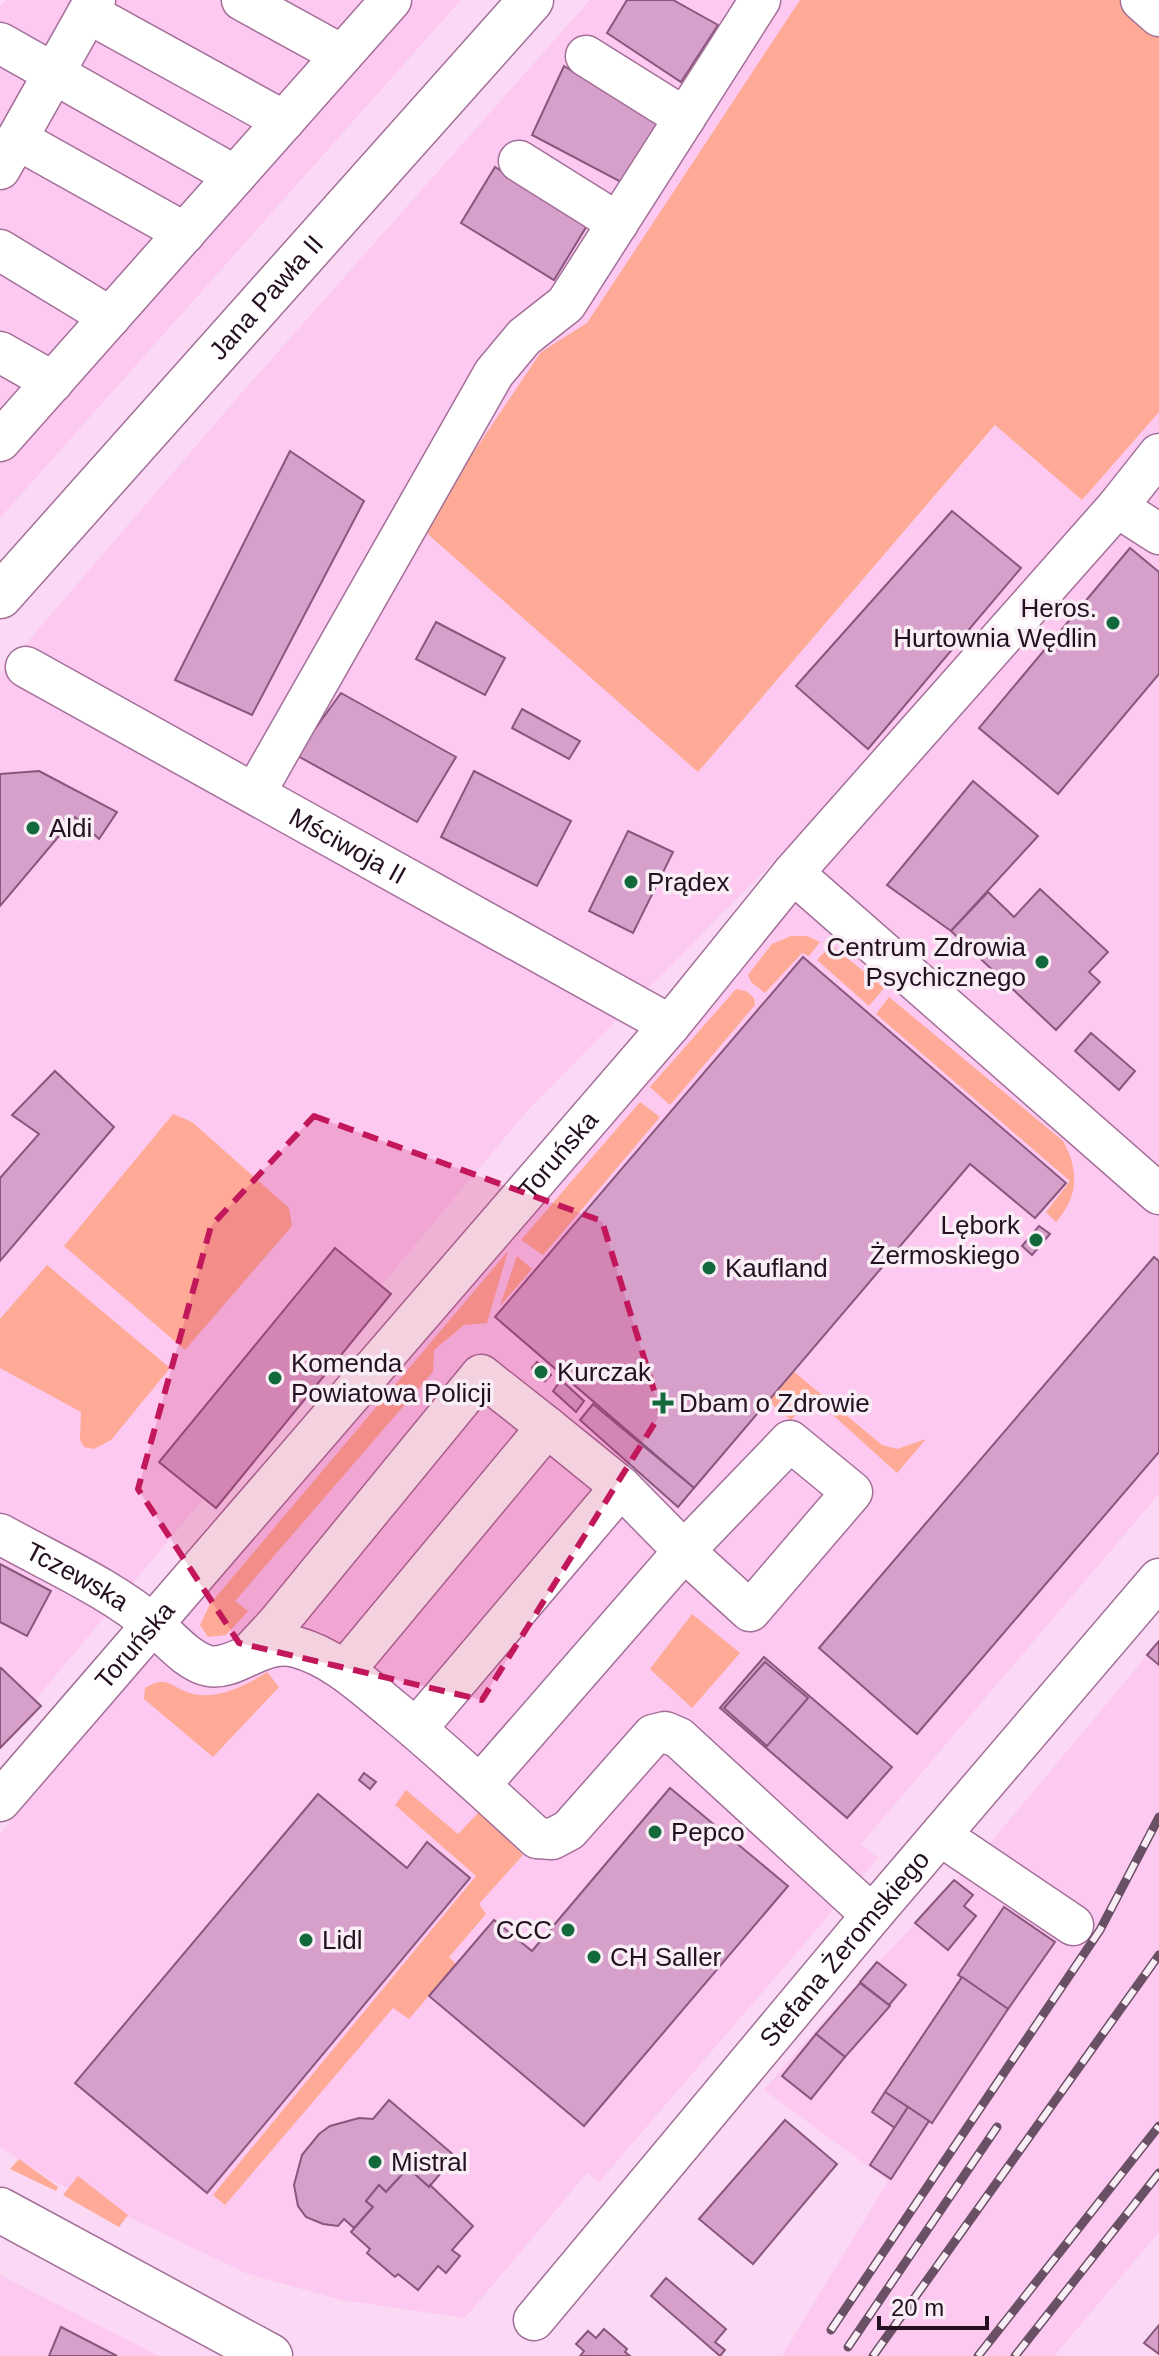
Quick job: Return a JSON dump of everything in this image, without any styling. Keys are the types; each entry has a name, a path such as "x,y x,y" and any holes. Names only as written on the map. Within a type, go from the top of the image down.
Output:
{"main road":[{"name":"Jana Pawła II","path":"0,596 531,0"},
{"path":"0,2210 270,2356"}],"street":[{"path":"242,0 342,55"},
{"path":"0,441 391,0"},
{"path":"1141,0 1159,16"},
{"path":"185,233 8,154 91,6 284,121"},
{"path":"255,793 494,373 524,337 566,304 685,118 742,6"},
{"path":"0,43 235,176"},
{"path":"586,56 685,118"},
{"path":"519,161 618,223"},
{"path":"0,250 110,317"},
{"path":"0,352 53,382"},
{"name":"Toruńska","path":"0,1801 670,1025 793,873 1117,507 1159,454"},
{"path":"1117,507 1159,534"},
{"name":"Mściwoja II","path":"26,667 670,1025"},
{"path":"793,873 1159,1194"},
{"path":"250,1653 481,1375 621,1487 684,1551 480,1785"},
{"path":"345,1670 547,1427"},
{"path":"416,1729 621,1487"},
{"name":"Tczewska","path":"0,1534 102,1589 152,1624 191,1658 210,1667 231,1663 250,1653"},
{"name":"Stefana Żeromskiego","path":"534,2320 872,1915 1159,1579"},
{"path":"250,1653 270,1646 295,1647 345,1670 537,1838 552,1839 569,1830 653,1735 665,1732 679,1738 872,1915"},
{"path":"941,1836 1073,1925"}],"highlighted area":[{"path":"314,1116 602,1221 661,1413 482,1700 239,1643 138,1489 211,1226"}],"shaded area":[{"path":"7,0 461,0 0,518 0,6"},
{"path":"590,0 800,0 587,324 541,352 698,771 996,425 1082,500 1159,412 1159,1494 861,1844 878,1858 599,2182 587,2173 465,2318 342,2300 248,2274 53,2181 0,2147 0,1834 632,1090 796,899 820,878 784,851 528,1110 0,1742 0,674 238,397"},
{"path":"800,0 1125,0 1159,30 1159,412 1082,500 995,425 698,772 422,529 541,352 587,323"},
{"path":"791,936 807,936 820,942 809,956 802,953 765,993 751,982 748,975 772,944"},
{"path":"831,945 884,988 869,1006 817,960"},
{"path":"736,989 746,991 754,998 755,1005 670,1105 650,1087"},
{"path":"889,997 1063,1141 1072,1162 1074,1183 1069,1202 1056,1222 1046,1212 1070,1181 876,1014"},
{"path":"640,1102 660,1117 543,1255 521,1240"},
{"path":"173,1114 192,1122 289,1208 292,1226 185,1350 64,1246"},
{"path":"508,1251 487,1323 464,1325 434,1350 433,1372 235,1601 248,1611 226,1635 208,1637 200,1625 210,1604"},
{"path":"517,1256 532,1269 500,1306"},
{"path":"47,1265 170,1368 111,1440 94,1449 84,1447 80,1440 81,1412 0,1368 0,1319"},
{"path":"793,1371 882,1445 897,1449 926,1439 897,1473 813,1397 791,1420 768,1401"},
{"path":"692,1614 740,1653 692,1708 650,1669"},
{"path":"1159,1641 1159,2232 1054,2356 782,2356 888,2181 764,2090 825,2019 987,1847"},
{"path":"267,1672 279,1687 213,1757 144,1699 145,1688 159,1682 193,1694 212,1695 241,1686"},
{"path":"406,1790 458,1834 479,1812 523,1855 479,1904 486,1914 449,1957 456,1964 409,2019 393,2008 225,2205 213,2195 476,1876 395,1805"},
{"path":"19,2159 58,2187 56,2191 10,2169"},
{"path":"78,2176 128,2215 119,2227 63,2195"},
{"path":"0,2275 159,2356 0,2356"}],"building":[{"path":"627,0 673,0 718,25 681,82 607,33"},
{"path":"564,66 657,124 621,182 532,135"},
{"path":"495,167 588,224 554,280 461,223"},
{"path":"290,451 364,501 252,715 175,680"},
{"path":"952,511 1021,568 868,749 796,686"},
{"name":"Heros. Hurtownia Wędlin","path":"1130,548 1159,572 1159,674 1058,794 979,728"},
{"path":"436,622 505,658 485,695 416,659"},
{"path":"341,693 456,757 417,822 296,755"},
{"path":"522,709 580,741 569,759 512,728"},
{"name":"Aldi","path":"39,771 117,812 99,839 75,817 0,906 0,774"},
{"path":"474,771 571,821 537,886 441,837"},
{"path":"973,781 1038,836 951,931 887,885"},
{"name":"Prądex","path":"628,831 673,852 633,933 589,911"},
{"name":"Centrum Zdrowia Psychicznego","path":"1040,889 1108,952 1089,972 1100,982 1056,1030 951,931 988,892 1014,917"},
{"name":"Kaufland","path":"803,957 1066,1183 1035,1218 970,1164 694,1488 495,1317"},
{"path":"1091,1033 1135,1071 1119,1090 1075,1051"},
{"path":"55,1071 114,1127 0,1261 0,1178 39,1134 12,1115"},
{"name":"Lębork Żermoskiego","path":"1039,1226 1050,1234 1032,1255 1022,1246"},
{"name":"Komenda Powiatowa Policji","path":"335,1248 391,1294 216,1508 159,1462"},
{"path":"1154,1257 1159,1261 1159,1452 917,1734 819,1648"},
{"name":"Kurczak","path":"537,1362 551,1375 545,1381 532,1368"},
{"path":"561,1380 584,1401 576,1412 553,1391"},
{"path":"593,1404 694,1488 678,1507 580,1420"},
{"path":"0,1564 51,1591 27,1636 0,1622"},
{"path":"1159,1641 1159,1665 1147,1655"},
{"path":"764,1657 892,1767 847,1818 720,1708"},
{"path":"765,1662 808,1698 767,1746 724,1708"},
{"path":"0,1670 41,1706 0,1748"},
{"path":"364,1773 376,1782 370,1789 359,1780"},
{"name":"CH Saller","path":"670,1788 788,1886 584,2126 429,1996 494,1920 532,1951"},
{"name":"Lidl","path":"318,1794 407,1868 427,1842 470,1878 207,2193 75,2083"},
{"path":"954,1880 973,1895 964,1906 976,1916 948,1950 915,1923"},
{"path":"1004,1907 1055,1942 1008,2009 958,1975"},
{"path":"877,1962 906,1985 889,2005 860,1982"},
{"path":"962,1977 1008,2009 932,2123 885,2092"},
{"path":"860,1983 890,2006 845,2057 816,2034"},
{"path":"816,2034 845,2057 811,2099 782,2076"},
{"path":"885,2092 908,2107 895,2128 872,2112"},
{"name":"Mistral","path":"389,2100 455,2156 429,2187 408,2168 386,2192 379,2185 366,2201 373,2207 354,2228 344,2219 338,2226 306,2217 298,2206 294,2185 302,2155 330,2126 359,2118 373,2119"},
{"path":"908,2107 929,2121 891,2179 870,2165"},
{"path":"785,2120 837,2164 753,2264 699,2219"},
{"path":"408,2168 473,2226 452,2250 460,2256 446,2273 438,2266 418,2290 398,2274 395,2277 367,2253 370,2249 351,2232 373,2207 366,2201 379,2185 386,2192"},
{"path":"666,2278 726,2329 715,2342 725,2350 720,2356 651,2296"},
{"path":"1159,2325 1159,2354 1144,2343"},
{"path":"61,2327 117,2356 49,2356"},
{"path":"604,2329 627,2349 625,2352 630,2356 580,2356 584,2351 576,2344 588,2331 596,2338"}],"railway":[{"path":"831,2330 1100,1930 1159,1817"},
{"path":"873,2356 1159,1955"},
{"path":"978,2356 1159,2126"},
{"path":"848,2347 997,2127"},
{"path":"1015,2356 1159,2173"}],"place":[{"name":"Heros. Hurtownia Wędlin","path":"1113,623"},
{"name":"Aldi","path":"33,828"},
{"name":"Prądex","path":"631,882"},
{"name":"Centrum Zdrowia Psychicznego","path":"1042,962"},
{"name":"Lębork Żermoskiego","path":"1036,1240"},
{"name":"Kaufland","path":"709,1268"},
{"name":"Kurczak","path":"541,1372"},
{"name":"Komenda Powiatowa Policji","path":"275,1378"},
{"name":"Dbam o Zdrowie","path":"663,1403"},
{"name":"Pepco","path":"655,1832"},
{"name":"CCC","path":"568,1930"},
{"name":"Lidl","path":"306,1940"},
{"name":"CH Saller","path":"594,1957"},
{"name":"Mistral","path":"375,2162"}]}
